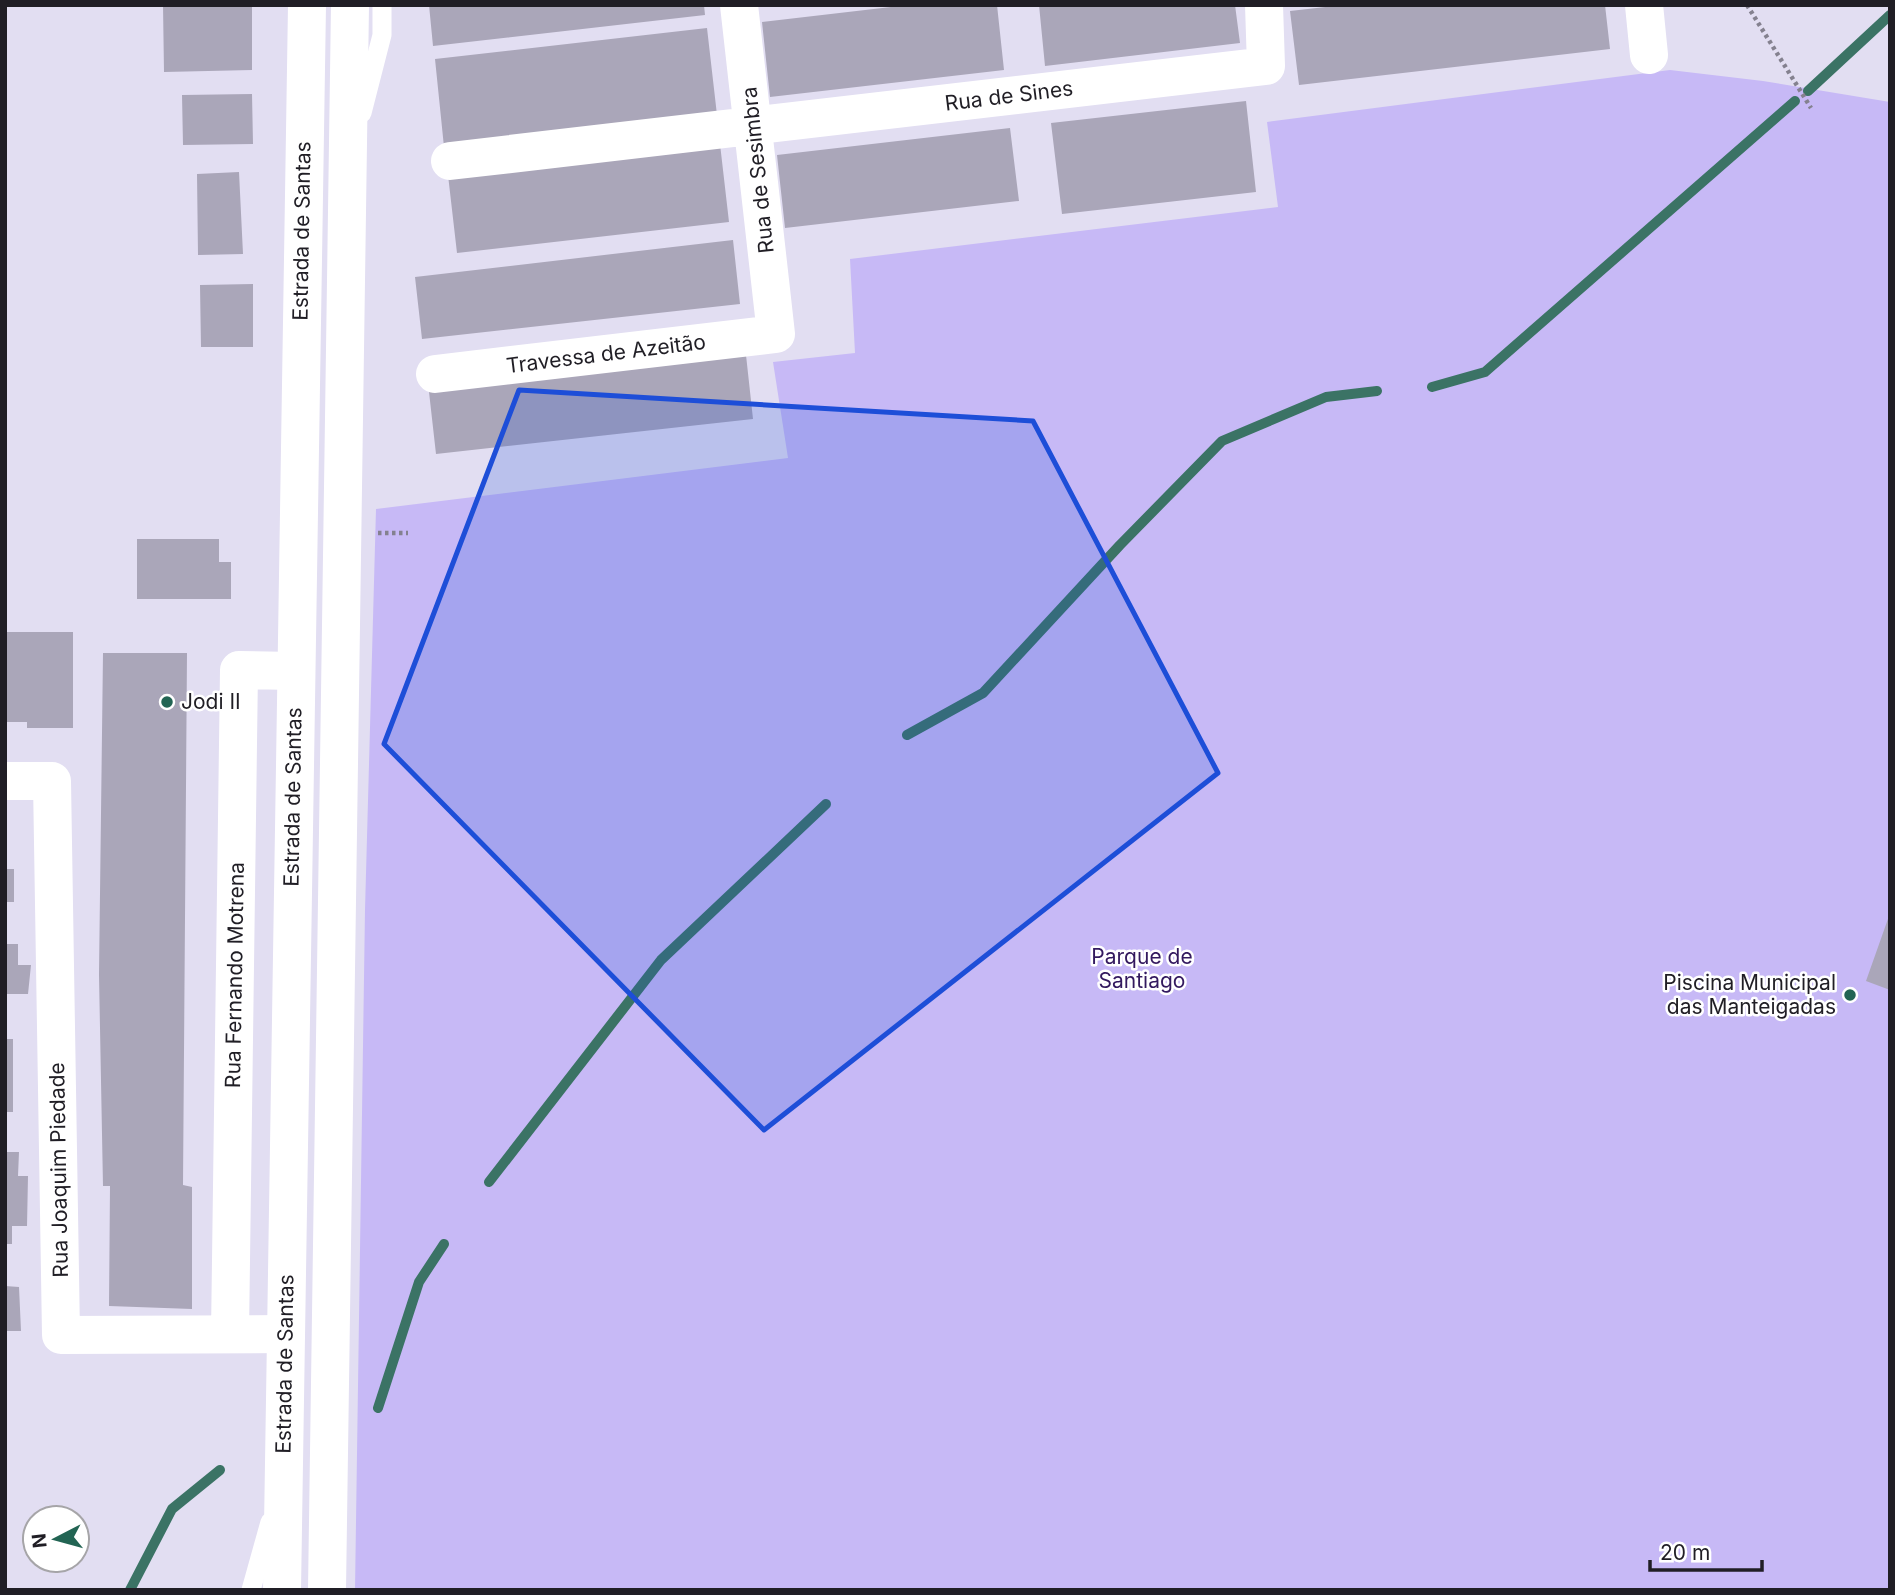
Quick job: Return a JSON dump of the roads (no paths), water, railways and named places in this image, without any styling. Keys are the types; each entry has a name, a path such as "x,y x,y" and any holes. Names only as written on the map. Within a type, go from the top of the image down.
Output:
{"street":[{"name":"Estrada de Santas","path":"282,1590 307,5"},
{"name":"Estrada de Santas","path":"327,1590 350,5"},
{"name":"Rua de Sesimbra","path":"739,5 776,334"},
{"name":"Rua de Sines","path":"450,161 1266,66 1264,5"},
{"path":"1644,5 1649,55"},
{"name":"Travessa de Azeitão","path":"435,374 776,334"},
{"name":"Rua Fernando Motrena","path":"230,1334 240,670 295,671"},
{"name":"Rua Joaquim Piedade","path":"5,781 52,781 61,1335 286,1334"}],"lane":[{"path":"347,172 382,35 382,5"},
{"path":"251,1590 283,1478"}],"waterway":[{"path":"1808,91 1890,15"},
{"path":"1432,387 1485,372 1795,101"},
{"path":"907,735 983,693 1120,545 1222,441 1326,397 1377,391"},
{"path":"489,1182 661,960 826,804"},
{"path":"378,1408 419,1282 444,1244"},
{"path":"130,1590 172,1509 220,1470"}],"place":[{"name":"Jodi II","path":"167,702"},
{"name":"Piscina Municipal das Manteigadas","path":"1850,995"}],"park label":[{"name":"Parque de Santiago","path":"1142,969"}]}
